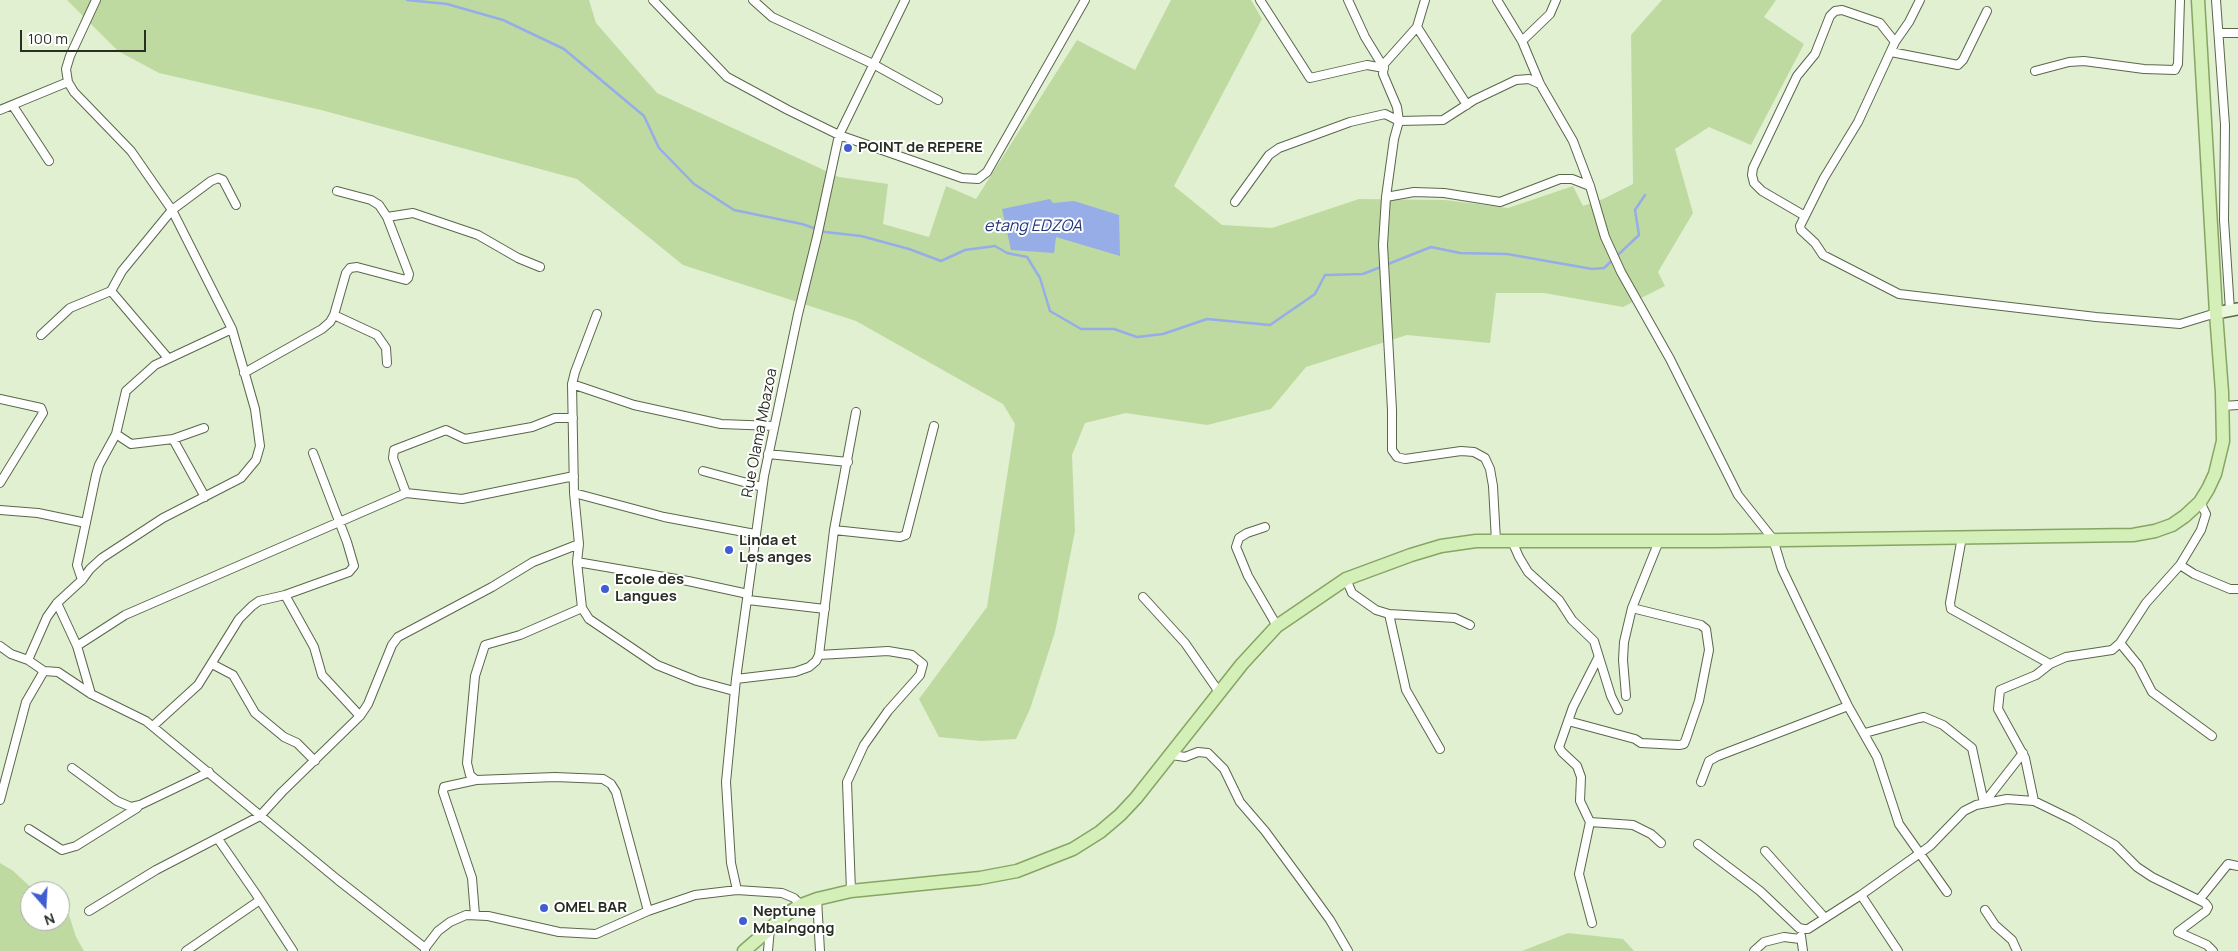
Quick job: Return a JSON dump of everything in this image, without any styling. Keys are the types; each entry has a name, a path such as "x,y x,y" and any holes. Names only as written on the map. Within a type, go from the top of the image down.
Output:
{"main road":[{"path":"744,951 770,926 801,905 817,900 851,891 980,878 1018,871 1073,849 1114,821 1136,798 1172,755 1219,692 1277,626 1346,579 1441,546 1476,541 1659,541 2133,535 2155,531 2172,525 2200,502 2208,489 2219,459 2223,441 2223,406 2198,0"}],"street":[{"path":"28,660 47,617 90,569 102,558 163,518 241,478 256,460 260,446 258,426 232,330 172,210 131,150 74,92 68,82 66,69 70,56 96,0"},
{"path":"653,0 727,76 788,110 839,135 962,178 978,179 987,172 1085,0"},
{"path":"753,0 772,18 872,64 938,100"},
{"name":"Rue Olama Mbazoa","path":"736,890 726,802 726,782 734,691 755,534 768,454 839,135 872,64 905,0"},
{"path":"1260,0 1310,78 1367,65 1384,68"},
{"path":"1348,0 1365,37 1384,68"},
{"path":"1424,0 1417,27 1384,64 1383,74 1397,107 1399,121 1394,138 1386,197 1383,245 1392,410 1392,450 1397,457 1405,459 1461,451 1474,452 1485,458 1490,469 1493,486 1496,541"},
{"path":"1498,0 1522,42 1540,84 1573,141 1590,186 1605,237 1621,272 1670,360 1738,495 1773,539 1782,569 1848,706 1865,733 1882,769 1899,824 1947,892"},
{"path":"1522,42 1550,14 1556,0"},
{"path":"1920,0 1909,22 1895,42 1858,122 1824,178 1800,228 1815,243 1823,255 1899,294 2096,317 2180,324 2216,313 2234,310 2224,243 2225,125 2220,33 2216,0"},
{"path":"2035,72 2069,62 2084,61 2144,69 2175,70 2178,64 2180,0"},
{"path":"1805,216 1762,191 1754,183 1752,175 1753,168 1798,76 1815,54 1830,16 1835,11 1842,10 1880,23 1887,29 1895,42"},
{"path":"1891,52 1958,65 1964,60 1987,11"},
{"path":"1417,27 1467,105"},
{"path":"2220,33 2238,33"},
{"path":"1235,202 1269,155 1278,148 1350,122 1385,114 1399,121 1443,120 1467,105 1516,80 1529,79 1540,84"},
{"path":"0,110 68,82"},
{"path":"13,106 49,161"},
{"path":"41,335 70,308 111,291 122,271 172,210 211,182 218,178 223,180 236,205"},
{"path":"1386,197 1414,192 1444,193 1500,202 1560,179 1572,179 1590,186"},
{"path":"244,373 322,328 334,315 346,273 350,268 357,267 406,280 408,278 409,274 387,217 378,204 371,200 337,191"},
{"path":"387,217 413,213 478,235 518,258 540,267"},
{"path":"111,291 168,358"},
{"path":"597,314 572,384 574,493 579,544 577,562 582,608 589,619 657,665 697,681 734,691"},
{"path":"334,315 377,335 386,348 387,363"},
{"path":"82,580 77,565 99,465 116,434 126,391 155,364 232,330"},
{"path":"572,384 634,404 721,424 774,426"},
{"path":"0,399 41,408 43,414 0,483"},
{"path":"2223,406 2238,405"},
{"path":"736,679 795,672 809,667 816,661 819,655 834,530 856,412"},
{"path":"406,493 393,458 394,450 446,430 465,439 532,427 555,418 573,418"},
{"path":"834,530 900,537 906,535 934,426"},
{"path":"116,434 131,444 173,439 204,428"},
{"path":"173,439 205,497"},
{"path":"153,726 198,685 239,619 252,606 259,601 284,595 349,572 354,566 313,453"},
{"path":"768,454 848,462"},
{"path":"703,471 762,487"},
{"path":"77,646 125,615 406,493 462,499 574,476"},
{"path":"574,493 664,517 755,534"},
{"path":"2034,801 2029,769 2023,753 1998,709 2000,690 2036,674 2050,664 2066,658 2112,650 2120,643 2146,603 2180,565 2201,530 2206,514 2200,502"},
{"path":"0,510 38,513 86,522"},
{"path":"1265,527 1238,538 1236,548 1248,576 1277,626"},
{"path":"1962,537 1950,603 1951,609 2050,664"},
{"path":"1512,541 1528,572 1559,600 1572,620 1594,641 1611,696 1618,710"},
{"path":"1626,696 1624,651 1632,608 1659,541"},
{"path":"89,911 156,870 260,816 360,716 368,704 392,645 398,637 492,587 533,562 579,544"},
{"path":"577,562 688,581 748,597 824,609"},
{"path":"2180,565 2194,574 2230,589 2238,589"},
{"path":"1346,579 1355,596 1376,610 1389,614 1455,618 1470,625"},
{"path":"284,595 314,647 322,675 360,716"},
{"path":"1143,597 1185,643 1219,692"},
{"path":"58,603 77,646 90,694"},
{"path":"476,780 470,775 467,763 475,676 485,645 520,635 582,608"},
{"path":"1568,722 1636,739 1641,743 1684,744 1699,701 1709,650 1706,629 1701,625 1632,608"},
{"path":"1389,614 1406,690 1440,749"},
{"path":"2120,643 2138,665 2152,692 2212,736"},
{"path":"1,649 28,660 44,671 58,672 90,694 153,726 260,816 425,949 438,931 450,922 466,915 488,916 559,932 596,934 648,911 695,895 736,890 782,893 794,898 801,905"},
{"path":"819,655 888,651 912,655 922,664 920,675 888,711 864,745 847,782 851,891"},
{"path":"1592,923 1579,874 1590,822 1580,801 1581,777 1577,766 1562,752 1560,747 1568,722 1587,677 1598,658"},
{"path":"212,664 233,676 254,713 284,737 297,743 315,761"},
{"path":"0,800 26,702 44,671"},
{"path":"1701,782 1709,761 1718,756 1848,706"},
{"path":"1865,733 1918,718 1924,718 1944,725 1972,748 1984,803"},
{"path":"1172,755 1185,757 1198,752 1208,753 1224,769 1240,802 1265,831 1310,892 1330,920 1348,951"},
{"path":"1984,803 2023,753"},
{"path":"72,768 125,806 140,805"},
{"path":"29,829 62,850 76,846 140,805 209,772"},
{"path":"474,915 472,878 443,792 444,788 476,780 555,777 603,779 611,784 616,792 648,911"},
{"path":"1698,844 1760,891 1799,928 1804,929 1861,895 1920,853 1937,840 1964,811 1984,803 2007,799 2034,801 2115,845 2137,867 2199,900 2208,907 2206,912 2178,932 2207,945 2213,951"},
{"path":"1590,822 1633,825 1651,834 1661,843"},
{"path":"218,839 293,951"},
{"path":"1765,851 1825,918"},
{"path":"2199,900 2228,864 2238,866"},
{"path":"1861,895 1898,951"},
{"path":"186,951 260,900"},
{"path":"817,900 820,951"},
{"path":"1985,910 1996,925 2012,940 2017,951"},
{"path":"768,951 770,926"},
{"path":"1803,951 1800,939 1804,929"},
{"path":"1754,951 1764,942 1784,937 1800,939"}],"green space":[{"path":"67,0 589,0 596,23 657,93 839,177 888,184 883,224 929,237 946,186 976,199 1077,40 1135,70 1171,0 1251,0 1262,19 1174,186 1222,225 1272,228 1359,199 1445,200 1508,208 1573,186 1583,206 1603,199 1633,184 1631,35 1662,0 1776,0 1764,17 1804,44 1751,145 1709,127 1675,149 1693,213 1658,272 1665,286 1623,307 1544,293 1496,293 1490,343 1407,335 1306,367 1271,409 1207,425 1126,413 1085,423 1072,455 1075,531 1055,632 1030,709 1016,739 981,741 939,737 919,699 987,607 1015,424 1003,404 856,321 683,265 577,179 321,110 159,73 118,51"},
{"path":"0,863 12,870 24,881 20,881 20,931 70,931 70,918 76,937 84,951 0,951"},
{"path":"1568,933 1623,939 1634,951 1522,951"}],"water":[{"name":"etang EDZOA","path":"1050,199 1053,203 1074,201 1119,215 1120,256 1056,237 1054,253 1011,250 1002,209"}],"waterway":[{"path":"407,0 447,4 503,20 564,49 644,116 659,148 694,184 734,210 802,224 825,232 861,236 909,249 941,261 965,250 995,246 1007,253 1027,257 1040,278 1050,311 1081,329 1114,329 1137,337 1163,334 1207,319 1270,325 1315,294 1325,275 1363,274 1431,247 1460,253 1507,254 1592,269 1604,268 1639,235 1635,210 1645,195"}],"place":[{"name":"POINT de REPERE","path":"848,148"},
{"name":"Linda et Les anges","path":"729,550"},
{"name":"Ecole des Langues","path":"605,589"},
{"name":"OMEL BAR","path":"544,908"},
{"name":"Neptune Mbalngong","path":"743,921"}]}
